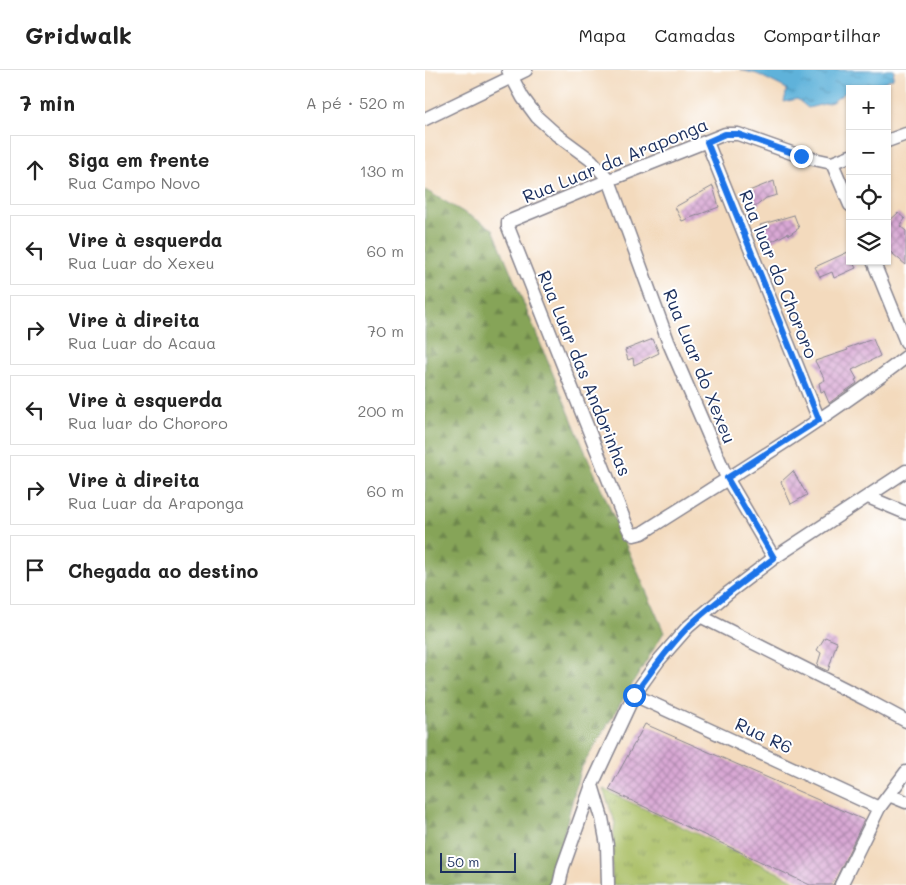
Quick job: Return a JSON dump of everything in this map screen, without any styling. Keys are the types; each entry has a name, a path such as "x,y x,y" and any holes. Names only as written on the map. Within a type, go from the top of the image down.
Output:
{"street":[{"path":"425,119 510,74 526,70"},
{"path":"510,74 523,98 537,117 557,135 591,160 609,180"},
{"name":"Rua Luar da Araponga","path":"508,222 725,134 738,134 801,156 833,163"},
{"path":"891,140 906,134"},
{"name":"Rua luar do Chororo","path":"707,142 819,420"},
{"path":"846,158 833,163 846,195"},
{"name":"Rua Luar do Xexeu","path":"609,180 668,341 727,478 774,558"},
{"name":"Rua Luar das Andorinhas","path":"508,222 507,227 630,532 634,535 642,533 727,478"},
{"path":"875,265 906,342"},
{"path":"727,478 819,420 906,357"},
{"path":"559,885 563,867 592,785 634,695 659,660 700,616 774,558 906,471"},
{"path":"868,497 906,513"},
{"path":"700,616 906,721"},
{"name":"Rua R6","path":"634,695 879,808"},
{"path":"841,885 879,808 906,772"},
{"path":"592,785 602,818 607,845 608,885"},
{"path":"889,794 906,802"}],"green space":[{"path":"425,190 493,229 584,449 664,632 580,770 551,885 425,885"},
{"path":"603,789 804,885 612,885 612,848 615,822"}],"water":[{"path":"740,70 894,70 893,78 877,85 846,85 846,92 832,102 808,108 797,99 784,102 787,89 757,74"}],"building":[{"path":"774,181 777,195 766,198 754,208 749,191"},
{"path":"713,186 719,207 682,221 675,207"},
{"path":"898,213 905,219 900,226 906,231 906,265 891,252 891,219"},
{"path":"794,215 799,228 789,235 788,233 769,243 760,225"},
{"path":"846,253 846,265 854,265 856,268 834,278 832,272 820,277 815,267"},
{"path":"653,339 659,353 634,365 633,358 628,360 625,350"},
{"path":"873,339 880,356 852,370 857,383 829,403 824,391 821,392 819,383 825,380 815,361"},
{"path":"793,471 807,495 791,504 781,482"},
{"path":"825,637 837,642 828,671 817,666 821,653 817,650"},
{"path":"645,724 864,820 833,885 810,885 609,790"}],"route":[{"path":"634,695 659,660 688,627 774,558 727,478 819,420 707,142 725,134 738,134 801,156"}]}
